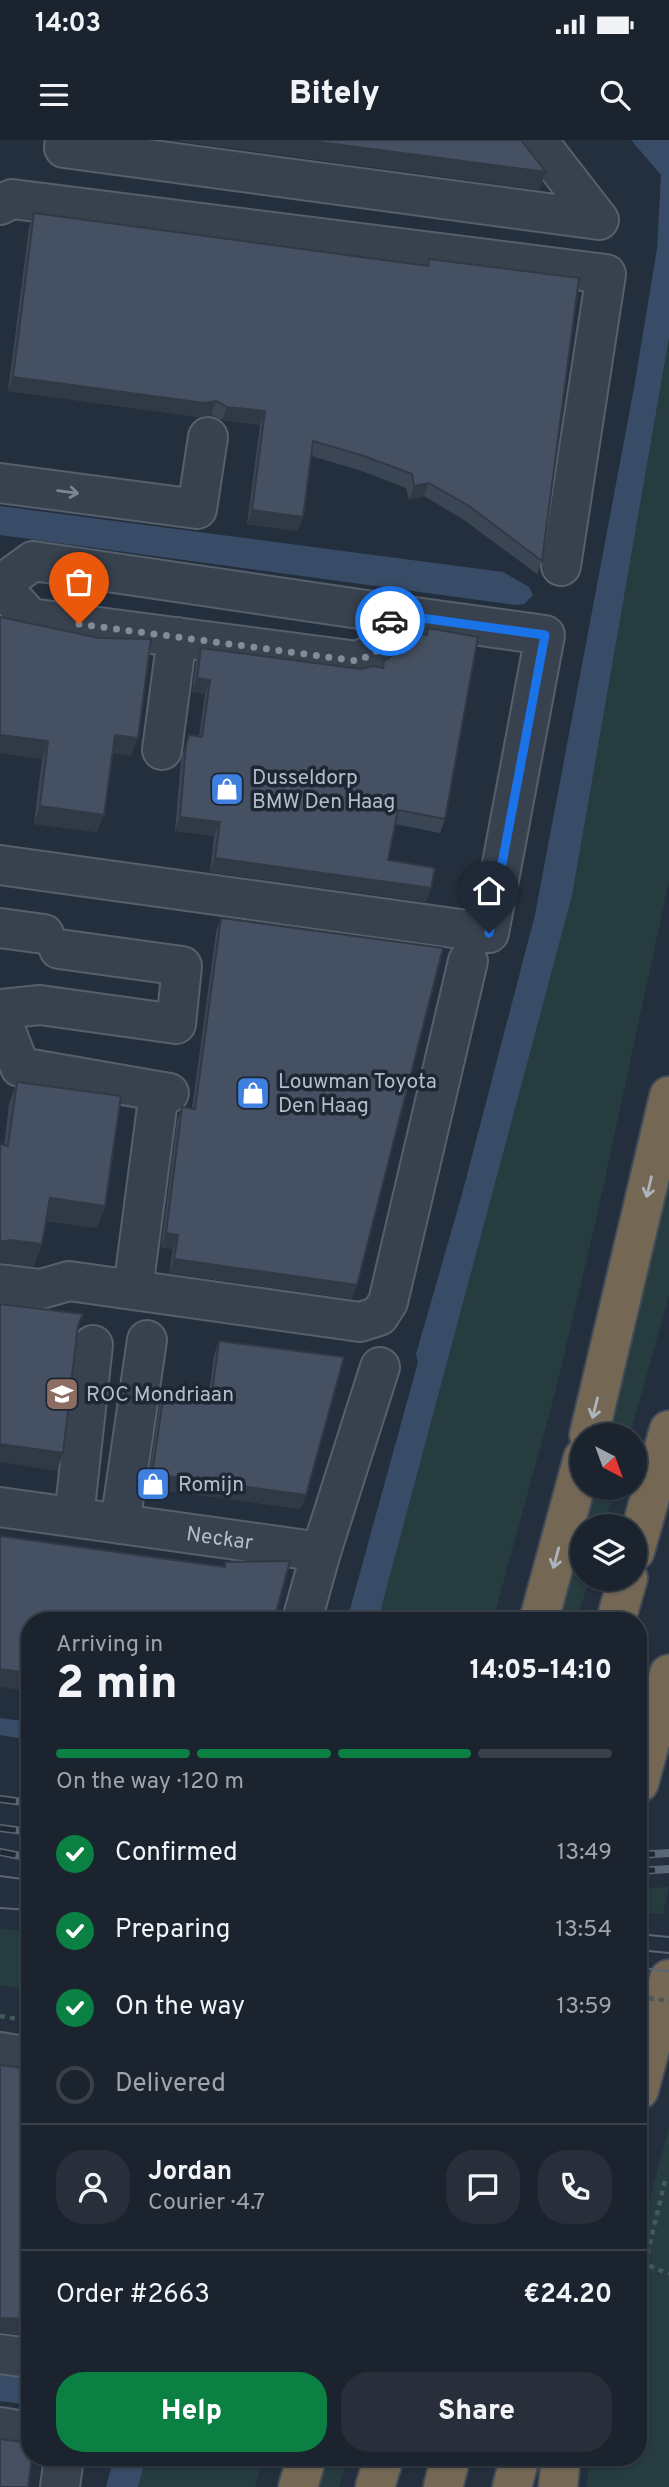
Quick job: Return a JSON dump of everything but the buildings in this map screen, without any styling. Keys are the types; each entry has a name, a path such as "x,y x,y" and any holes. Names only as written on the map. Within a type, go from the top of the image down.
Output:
{"highway":[{"path":"592,1423 669,1096"},
{"path":"645,1514 669,1430"},
{"path":"541,1612 572,1500"},
{"path":"618,1612 624,1591"},
{"path":"647,1754 669,1674"},
{"path":"647,2060 669,1979"},
{"path":"298,2487 304,2466"},
{"path":"375,2487 381,2466"},
{"path":"443,2487 449,2466"},
{"path":"512,2487 518,2466"},
{"path":"558,2487 560,2466"}],"lane":[{"path":"65,140 64,148 599,220 537,140"},
{"path":"0,205 12,199 606,274 561,566"},
{"path":"0,483 197,509 208,437"},
{"path":"0,865 489,933 545,635 33,561 0,585 30,618 358,661 376,652 383,625 400,615"},
{"path":"162,750 177,637"},
{"path":"0,928 182,966 176,1024 40,1005 0,1009"},
{"path":"0,1284 41,1289 69,1281 360,1322 379,1316 388,1302 468,961"},
{"path":"4,1039 20,1067 164,1093 133,1289"},
{"path":"120,1524 147,1340"},
{"path":"74,1517 93,1345"},
{"path":"304,1612 380,1367"},
{"name":"Neckar","path":"0,1507 321,1552"},
{"path":"0,2354 21,2357"},
{"path":"0,2427 21,2430"},
{"path":"60,2487 63,2466"}],"path":[{"path":"647,1998 669,2001"},
{"path":"0,2016 21,2046"},
{"path":"647,2256 665,2181"},
{"path":"647,2265 669,2274"}],"green space":[{"path":"669,338 669,881 597,1216 555,1393 495,1612 380,1612 572,896"},
{"path":"669,1165 669,1296 633,1423 607,1423"},
{"path":"587,1500 612,1500 607,1514 583,1514"},
{"path":"570,1559 570,1591 585,1591 579,1612 555,1612"},
{"path":"669,1887 663,1914 647,1913 648,1888"},
{"path":"0,1929 21,1930 21,1988 0,1985"},
{"path":"669,2127 669,2487 587,2487 589,2466 647,2466 647,2211"},
{"path":"144,2466 261,2466 255,2487 138,2487"},
{"path":"322,2466 345,2466 339,2487 316,2487"}],"water":[{"path":"631,140 669,140 669,338 572,896 380,1612 349,1612 535,915 634,388 657,249 661,175"},
{"path":"0,506 503,572 529,587 533,595 524,604 515,605 0,535"},
{"path":"0,1718 21,1721 21,1738 0,1735"},
{"path":"0,2371 21,2374 21,2404 0,2401"},
{"path":"112,2466 144,2466 138,2487 106,2487"}],"tram line":[{"path":"0,1876 21,1879"},
{"path":"0,1908 21,1909"},
{"path":"647,1935 669,1937"},
{"path":"647,1951 669,1953"},
{"path":"647,1969 669,1971"}],"railway":[{"path":"0,1799 21,1802"},
{"path":"0,1828 21,1831"},
{"path":"0,1852 21,1856"},
{"path":"647,1854 669,1853"},
{"path":"647,1870 669,1869"}],"way so far":[{"path":"79,624 358,661 376,652 383,625 390,621"}],"place":[{"name":"Dusseldorp BMW Den Haag","path":"227,789"},
{"name":"Louwman Toyota Den Haag","path":"253,1093"},
{"name":"ROC Mondriaan","path":"62,1394"},
{"name":"Romijn","path":"153,1484"}],"route":[{"path":"390,621 400,615 545,635 489,933"}]}
